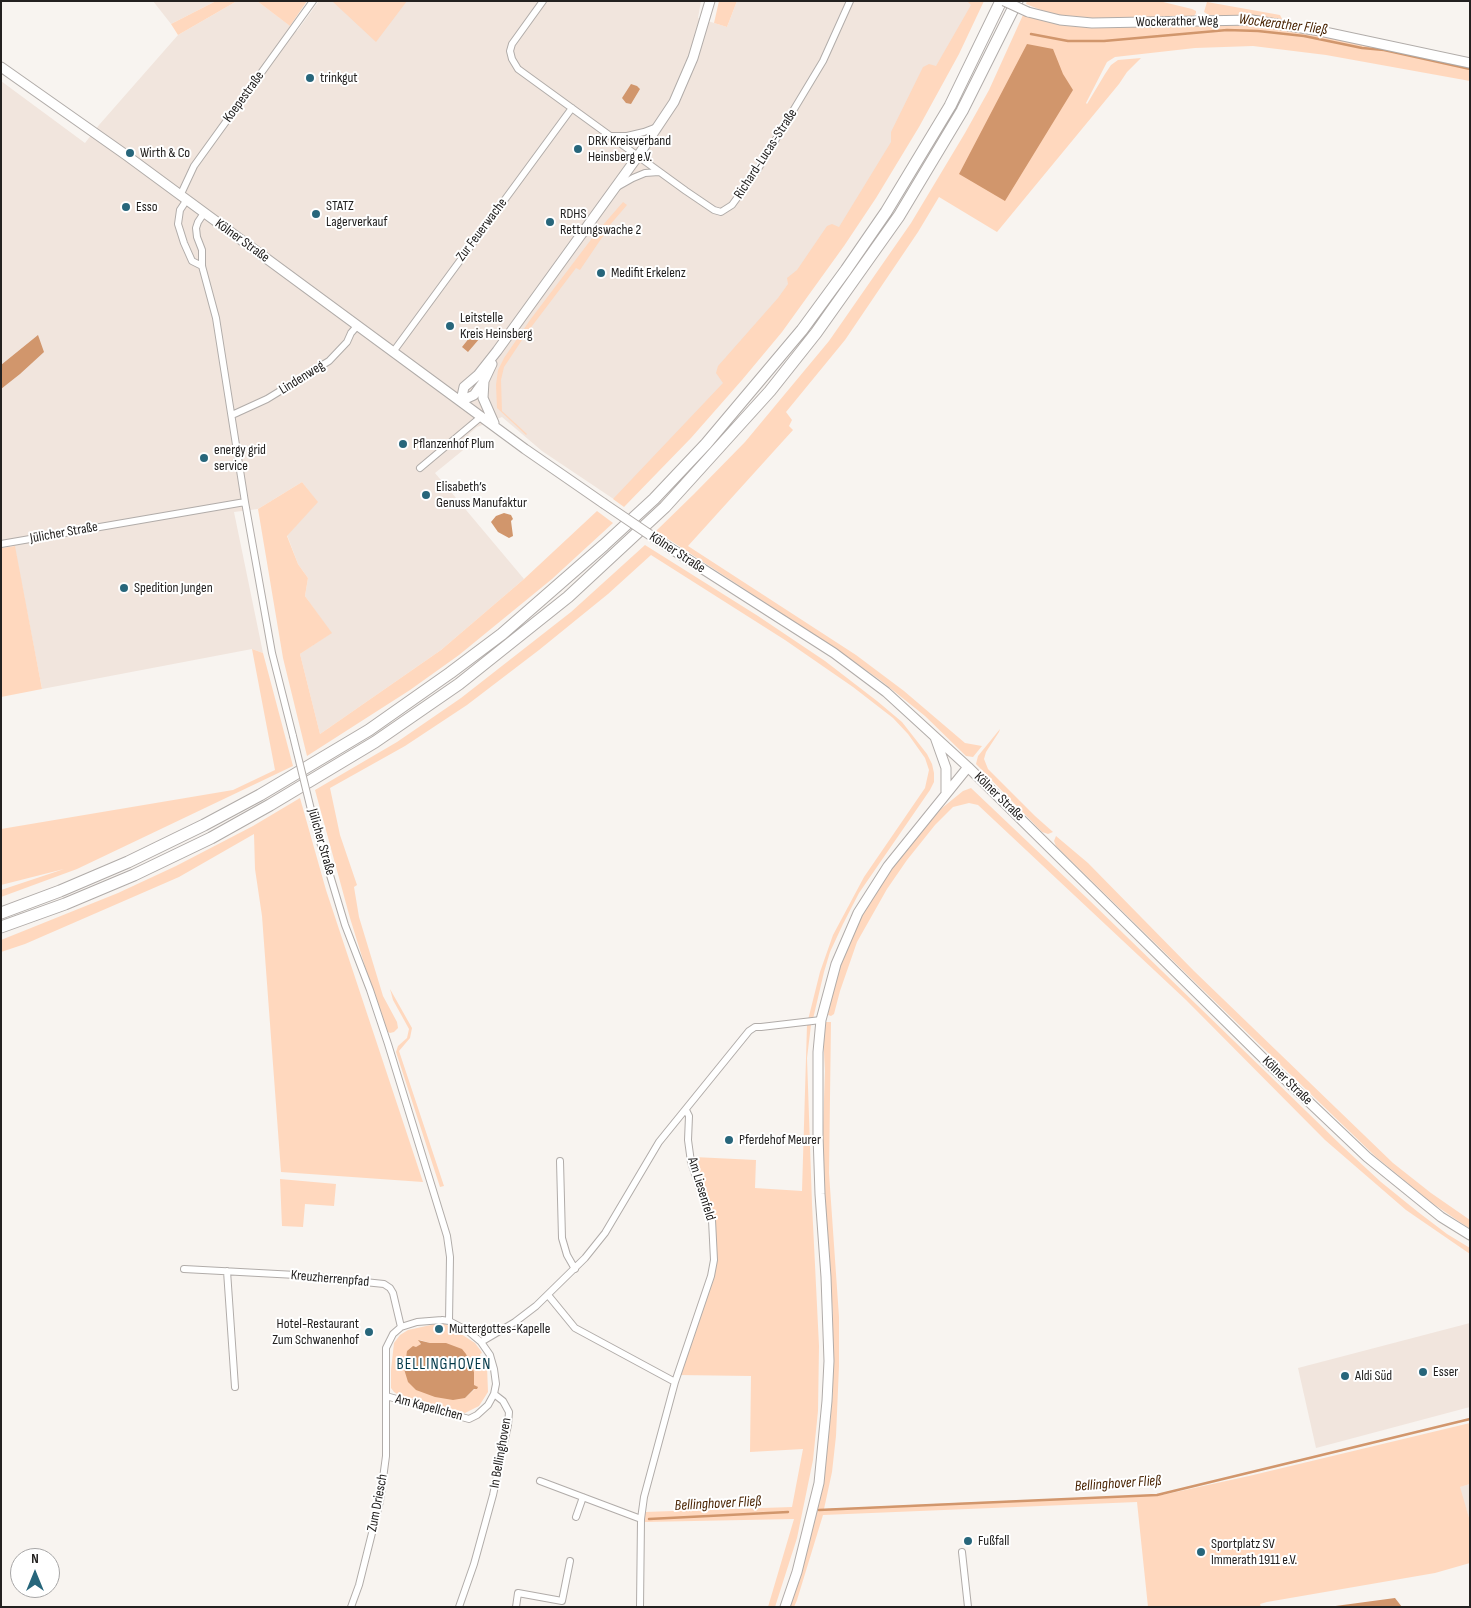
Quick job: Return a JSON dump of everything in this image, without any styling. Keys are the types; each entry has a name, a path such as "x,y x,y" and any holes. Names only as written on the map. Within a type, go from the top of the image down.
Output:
{"highway":[{"path":"1,913 60,891 128,862 204,825 369,730 450,674 502,634 604,545 654,499 706,444 796,338 846,270 886,212 950,106 1002,1"},
{"path":"1,927 66,904 134,875 211,838 270,805 375,742 451,689 568,597 665,507 716,453 816,334 898,216 962,111 1017,1"}],"main road":[{"path":"461,401 464,388 478,375 497,351 616,187 674,102 684,81 710,1"},
{"name":"Wockerather Weg","path":"1002,1 1028,12 1060,20 1092,23 1252,20 1320,31 1470,63"},
{"name":"Kölner Straße","path":"1,67 126,155 183,199 358,325 525,449 656,539 834,653 886,692 968,767 1167,961 1269,1064 1367,1157 1441,1217 1470,1235"},
{"path":"461,401 474,395 484,380 497,351"},
{"path":"484,380 486,408 496,427"},
{"path":"934,736 946,768 946,792"},
{"path":"785,1607 799,1562 819,1483 828,1401 826,1276 818,1135 818,1052 821,1020 836,964 858,913 888,866 968,767"}],"street":[{"name":"Koepestraße","path":"183,199 194,166 313,1"},
{"name":"Richard-Lucas-Straße","path":"543,1 512,44 510,51 518,69 659,172 714,210 721,212 732,205 758,170 796,108 823,61 850,1"},
{"name":"Zur Feuerwache","path":"394,352 572,108"},
{"path":"609,136 627,136 658,127"},
{"path":"616,187 645,173 659,172"},
{"name":"Jülicher Straße","path":"183,199 178,224 192,260 202,266"},
{"name":"Jülicher Straße","path":"204,213 196,228 197,237 202,250 202,266 216,318 245,502 272,653 314,822 345,926 370,990 388,1044 447,1236 450,1257 449,1321"},
{"name":"Lindenweg","path":"232,415 267,400 329,361 348,342 351,333 358,325"},
{"path":"420,468 482,416"},
{"name":"Jülicher Straße","path":"1,544 245,502"},
{"path":"481,1342 515,1322 548,1295 575,1269 606,1233 659,1142 749,1031 755,1027 821,1020"},
{"name":"Am Liesenfeld","path":"640,1607 641,1519 644,1497 675,1382 711,1276 714,1260 712,1220 691,1162 688,1140 689,1116 686,1110"},
{"path":"560,1161 562,1238 567,1255 575,1269"},
{"name":"Kreuzherrenpfad","path":"184,1269 296,1275 384,1284 393,1293 401,1327"},
{"path":"227,1271 235,1387"},
{"path":"548,1295 576,1328 675,1382"},
{"path":"401,1327 417,1322 449,1321 468,1331 481,1342 490,1354 496,1384 494,1394"},
{"name":"Am Kapellchen","path":"401,1327 393,1334 386,1348 386,1396 469,1419 477,1415 488,1405 494,1394"},
{"name":"In Bellinghoven","path":"459,1607 474,1564 493,1495 508,1425 508,1412 503,1401 494,1394"},
{"name":"Zum Driesch","path":"351,1607 359,1585 380,1501 386,1456 386,1396"},
{"path":"540,1481 641,1519"},
{"path":"576,1516 583,1497"},
{"path":"962,1552 968,1607"},
{"path":"516,1607 518,1593 562,1601 570,1561"}],"shaded area":[{"path":"153,1 216,1 171,24"},
{"path":"216,1 237,1 178,35 171,24"},
{"path":"237,1 257,1 297,31 319,1 701,1 698,18 727,27 737,1 968,1 979,10 821,274 621,504 542,451 502,417 477,427 468,435 473,442 435,473 524,579 441,650 320,734 300,654 331,633 305,596 308,578 298,564 287,535 317,502 302,482 258,509 234,512 263,653 252,649 42,689 13,539 1,541 1,81 85,143 178,35"},
{"path":"257,1 307,1 290,26"},
{"path":"332,1 407,1 376,42"},
{"path":"719,1 737,1 727,27 714,23"},
{"path":"967,1 984,1 959,54 919,127 844,246 782,332 742,380 691,438 624,507 613,499 723,383 716,373 718,366 778,298 788,284 787,278 797,270 827,226 832,224 839,227 891,142 891,132 923,67 929,64 936,66 971,5"},
{"path":"1027,1 1159,1 1192,9 1196,13 1194,16 1114,20 1078,18 1061,16 1041,10 1026,4"},
{"path":"1207,2 1280,15 1282,19 1209,15 1204,12"},
{"path":"1023,15 1072,26 1102,28 1204,25 1273,26 1470,66 1470,81 1326,55 1253,46 1195,48 1115,57 1107,62 1087,104 1111,65 1118,60 1141,58 1127,72 997,232 939,197 918,232 845,340 786,412 792,420 789,426 793,430 688,546 856,655 904,691 965,743 982,746 973,757 966,756 925,716 880,680 656,531 745,442 829,341 911,223 965,133 989,90"},
{"path":"1027,44 1053,49 1063,74 1073,90 1005,201 959,174"},
{"path":"631,84 640,89 631,104 626,103 622,98"},
{"path":"623,202 627,205 609,226 611,228 601,239 580,270 576,268 526,334 504,367 501,380 502,411 526,435 497,408 496,385 498,370 530,320 596,233"},
{"path":"474,332 480,338 468,352 462,347"},
{"path":"38,335 44,352 1,389 1,365"},
{"path":"302,482 318,502 287,536 298,564 308,578 305,596 332,633 300,654 320,734 441,650 524,579 597,511 613,523 552,579 459,655 410,690 307,756 283,658 258,509"},
{"path":"504,513 511,515 513,519 511,521 513,536 509,538 498,532 491,522 496,516"},
{"path":"645,545 758,616 825,661 902,722 927,754 932,764 934,782 930,790 859,893 843,924 830,952 813,1019 808,1020 820,972 833,935 864,877 925,788 929,770 925,758 908,734 893,718 853,687 785,640 651,555 608,594 467,705 405,746 330,788 340,835 357,885 354,887 359,917 383,996 397,1022 398,1028 394,1032 386,1031 350,918 315,790 397,742 461,698 571,612"},
{"path":"15,546 42,689 1,697 1,548"},
{"path":"252,649 263,653 293,766 77,869 1,897 1,890 64,869 1,885 1,829 233,790 275,770"},
{"path":"1000,729 986,752 984,759 988,769 1053,832 1048,834 1042,832 976,764 978,756"},
{"path":"971,788 1342,1146 1381,1182 1418,1212 1447,1234 1470,1248 1470,1254 1406,1210 1325,1140 1186,1000 978,805 969,803 953,807 935,825 907,860 887,889 857,942 834,1014 828,1015 836,975 863,913 878,889 911,842 942,808 963,791"},
{"path":"300,798 326,890 423,1182 281,1172 262,916 255,869 254,834 179,877 25,944 1,952 1,940 118,893 176,866 253,826"},
{"path":"1056,836 1088,863 1194,971 1393,1163 1431,1193 1470,1220 1470,1229 1432,1203 1376,1157 1056,846 1054,841"},
{"path":"390,989 412,1028 410,1038 399,1051 444,1186 440,1187 396,1052 398,1046 407,1038 409,1029 393,1000"},
{"path":"826,1022 831,1022 829,1173 839,1317 839,1366 836,1436 832,1472 824,1509 1162,1495 1470,1423 1470,1484 1460,1487 1470,1521 1470,1563 1435,1573 1267,1602 1260,1604 1261,1607 1148,1607 1137,1502 823,1515 797,1600 794,1607 790,1607 800,1578 818,1507 827,1451 833,1392 833,1316 822,1155 825,1071 823,1034"},
{"path":"807,1025 811,1025 807,1058 819,1346 818,1411 813,1460 797,1538 775,1607 768,1607 794,1519 644,1522 644,1512 792,1507 803,1449 750,1452 751,1376 678,1375 716,1263 714,1216 699,1179 694,1157 756,1160 755,1188 802,1191"},
{"path":"280,1179 336,1184 334,1206 305,1204 303,1227 282,1226"},
{"path":"440,1323 447,1325 475,1343 482,1353 480,1354 483,1366 487,1366 488,1392 479,1406 465,1413 394,1392 391,1388 391,1370 394,1343 400,1335 408,1330","holes":["420,1340 430,1343 474,1372 474,1386 477,1387 465,1398 399,1367 408,1353 421,1344"]},
{"path":"1470,1323 1470,1407 1316,1448 1298,1368"},
{"path":"418,1340 430,1343 446,1343 462,1349 474,1372 474,1385 478,1387 477,1389 474,1389 465,1398 453,1400 435,1397 416,1390 408,1382 404,1369 399,1367 406,1358 407,1351 413,1346 416,1347 421,1344"},
{"path":"1470,1484 1470,1521 1459,1487"},
{"path":"1395,1598 1402,1607 1328,1607"}],"waterway":[{"name":"Wockerather Fließ","path":"1031,34 1068,41 1104,41 1227,30 1258,31 1304,36 1362,48 1384,50 1470,69"},
{"name":"Bellinghover Fließ","path":"819,1510 1157,1495 1470,1419"},
{"name":"Bellinghover Fließ","path":"649,1519 788,1512"}],"place":[{"name":"trinkgut","path":"310,78"},
{"name":"DRK Kreisverband Heinsberg e.V.","path":"578,149"},
{"name":"Wirth & Co","path":"130,153"},
{"name":"Esso","path":"126,207"},
{"name":"STATZ Lagerverkauf","path":"316,214"},
{"name":"RDHS Rettungswache 2","path":"550,222"},
{"name":"Medifit Erkelenz","path":"601,273"},
{"name":"Leitstelle Kreis Heinsberg","path":"450,326"},
{"name":"Pflanzenhof Plum","path":"403,444"},
{"name":"energy grid service","path":"204,458"},
{"name":"Elisabeth’s Genuss Manufaktur","path":"426,495"},
{"name":"Spedition Jungen","path":"124,588"},
{"name":"Pferdehof Meurer","path":"729,1140"},
{"name":"Muttergottes-Kapelle","path":"439,1329"},
{"name":"Hotel-Restaurant Zum Schwanenhof","path":"369,1332"},
{"name":"Esser","path":"1423,1372"},
{"name":"Aldi Süd","path":"1345,1376"},
{"name":"Fußfall","path":"968,1541"},
{"name":"Sportplatz SV Immerath 1911 e.V.","path":"1201,1552"}],"district":[{"name":"BELLINGHOVEN","path":"444,1365"}]}
